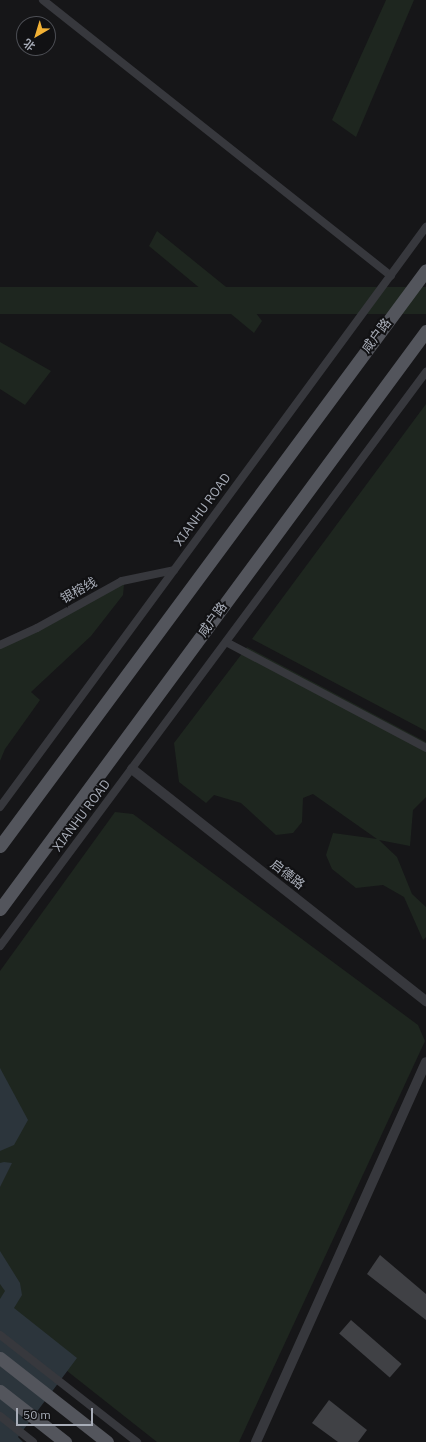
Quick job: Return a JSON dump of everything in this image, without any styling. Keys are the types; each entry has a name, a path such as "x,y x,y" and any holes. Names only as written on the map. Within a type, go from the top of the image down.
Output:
{"main road":[{"name":"咸户路","path":"0,846 426,270"},
{"name":"咸户路","path":"0,909 426,332"},
{"path":"0,1358 107,1442"},
{"path":"0,1391 65,1442"}],"street":[{"path":"43,0 391,276"},
{"name":"XIANHU ROAD","path":"0,807 426,227"},
{"name":"XIANHU ROAD","path":"0,946 426,372"},
{"name":"银榕线","path":"0,645 38,628 122,581 174,570"},
{"path":"226,642 426,748"},
{"name":"启德路","path":"132,769 426,1001"},
{"path":"256,1442 426,1062"},
{"path":"0,1335 137,1442"},
{"path":"0,1416 33,1442"}],"shaded area":[{"path":"386,0 414,0 356,137 332,120"},
{"path":"157,231 252,308 262,321 254,333 149,246"},
{"path":"0,287 426,287 426,314 0,314"},
{"path":"0,342 51,371 25,405 0,389"},
{"path":"426,404 426,731 252,639"},
{"path":"124,584 123,595 91,636 31,692 40,700 5,749 0,761 0,646"},
{"path":"247,647 426,742 426,797 413,810 410,846 379,840 397,857 412,894 426,907 426,937 423,940 404,897 383,885 356,888 332,869 326,855 333,833 377,839 313,794 303,798 302,822 293,833 276,835 241,803 214,795 206,803 179,782 174,743"},
{"path":"115,812 133,814 418,1025 425,1041 239,1442 157,1442 0,1318 0,971"},
{"path":"0,1068 28,1120 14,1145 0,1151"},
{"path":"0,1163 12,1163 0,1187"},
{"path":"0,1251 20,1283 22,1295 14,1308 77,1358 18,1437 23,1442 0,1442 0,1299 5,1291 0,1284"}],"building":[{"path":"380,1255 426,1294 426,1320 367,1274"},
{"path":"351,1320 402,1364 390,1378 339,1334"},
{"path":"329,1400 367,1430 358,1442 338,1442 312,1423"}]}
